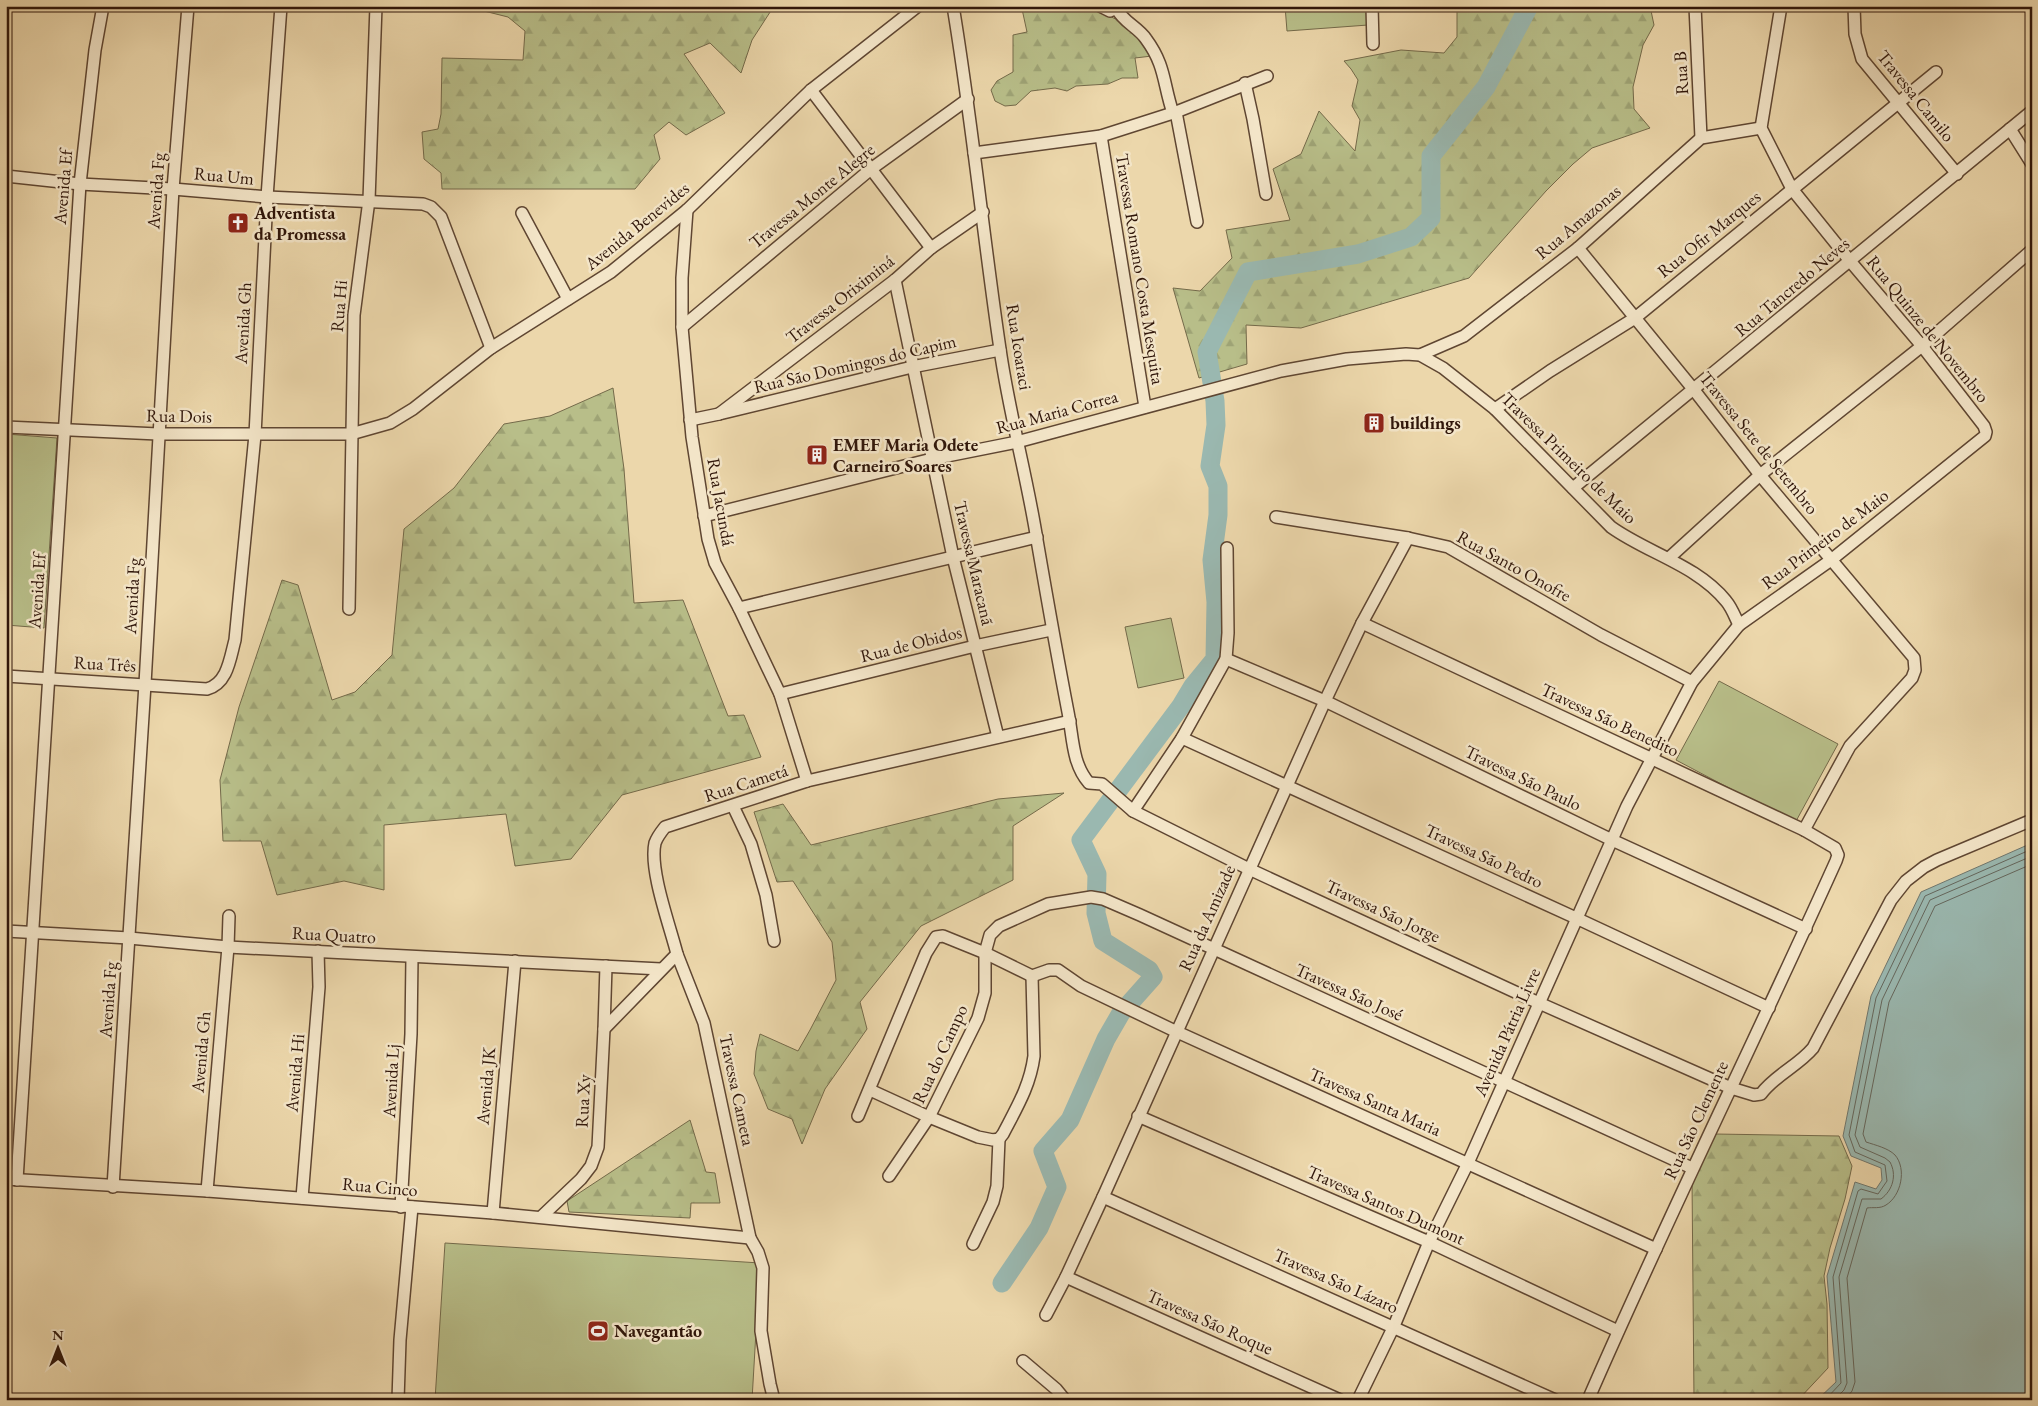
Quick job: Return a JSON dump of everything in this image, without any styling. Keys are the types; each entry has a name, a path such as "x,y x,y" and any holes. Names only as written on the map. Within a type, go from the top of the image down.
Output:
{"street":[{"name":"Avenida Ef","path":"12,1180 32,933 80,184 95,50 103,6"},
{"name":"Avenida Fg","path":"113,1187 145,684 173,189 188,6"},
{"name":"Avenida Gh","path":"202,689 212,688 223,677 227,670 235,640 255,435 267,197 282,6"},
{"name":"Rua Hi","path":"349,609 354,316 369,200 376,6"},
{"name":"Avenida Benevides","path":"351,434 390,423 413,409 491,348 611,272 687,210 811,90 918,6"},
{"name":"Rua Icoaraci","path":"952,6 968,99 1000,350 1037,537 1051,630 1070,721"},
{"path":"1100,6 1110,11 1119,8 1120,17 1136,26 1160,60 1175,113 1197,222"},
{"path":"1372,6 1373,44"},
{"name":"Rua B","path":"1695,6 1701,138"},
{"path":"1701,138 1761,128 1782,6"},
{"name":"Travessa Camilo","path":"1854,6 1855,34 1862,58 1869,69 1899,102 1957,174"},
{"name":"Rua Ofir Marques","path":"1495,409 1550,371 1635,318 1936,72"},
{"path":"974,153 1101,136 1175,113 1245,83 1267,76"},
{"path":"1245,83 1266,194"},
{"path":"811,90 931,248"},
{"name":"Travessa Monte Alegre","path":"682,327 871,169 968,99"},
{"name":"Rua Tancredo Neves","path":"1573,488 2032,111"},
{"name":"Rua Quinze de Novembro","path":"1761,128 1792,188 1850,261 1922,346 1984,426 1986,432"},
{"path":"2010,129 2032,164"},
{"name":"Travessa Romano Costa Mesquita","path":"1101,136 1145,407"},
{"name":"Rua Amazonas","path":"1420,355 1464,336 1578,248 1701,138"},
{"name":"Rua Um","path":"6,176 80,184 267,197 369,200 423,204 441,217 491,348"},
{"name":"Rua Jacundá","path":"687,210 682,278 682,327 690,420 704,516 715,563 780,694 807,781"},
{"name":"Travessa Oriximiná","path":"719,414 895,280 931,248 983,212"},
{"path":"522,213 568,299"},
{"name":"Travessa Sete de Setembro","path":"1578,248 1694,390 1760,475 1914,658 1916,670 1912,678 1850,746 1804,830"},
{"path":"1668,558 1760,475 1922,346 2032,250"},
{"name":"Travessa Maracanã","path":"895,280 953,557 998,737"},
{"name":"Rua São Domingos do Capim","path":"690,420 912,367 1000,350"},
{"name":"Rua Maria Correa","path":"704,516 932,459 1017,442 1281,371 1348,358 1389,354 1420,355"},
{"name":"Travessa Primeiro de Maio","path":"1420,355 1443,368 1495,409 1611,526 1627,538 1668,558 1706,582 1728,603 1739,625"},
{"name":"Rua Dois","path":"6,427 158,434 351,434"},
{"name":"Rua Primeiro de Maio","path":"1692,682 1739,625 1831,560 1985,436 1986,432"},
{"name":"Rua Santo Onofre","path":"1276,517 1408,538 1448,548 1601,635 1692,682"},
{"path":"739,608 1037,537"},
{"name":"Rua da Amizade","path":"1046,1316 1103,1197 1248,869 1288,786 1325,701 1362,623 1408,538"},
{"path":"1133,811 1182,738 1226,659 1228,633 1227,548"},
{"name":"Travessa São Benedito","path":"1362,623 1804,830 1834,848 1838,855"},
{"name":"Rua de Obidos","path":"780,694 975,646 1051,630"},
{"name":"Travessa São Paulo","path":"1226,659 1325,701 1612,840 1806,929"},
{"name":"Rua Três","path":"6,676 202,689"},
{"name":"Avenida Pátria Livre","path":"1358,1400 1394,1326 1429,1242 1468,1163 1612,840 1651,759 1692,682"},
{"name":"Rua Cametá","path":"677,954 656,872 654,854 655,843 665,827 807,781 1070,721"},
{"name":"Travessa São Jorge","path":"1070,721 1075,756 1082,775 1089,783 1102,784 1108,788 1133,811 1248,869 1731,1088 1754,1095 1761,1094 1777,1077 1804,1058 1817,1040 1891,900 1906,880 1937,860 2032,820"},
{"name":"Travessa São Pedro","path":"1182,738 1769,1008"},
{"path":"733,806 753,853 766,895 774,941"},
{"name":"Rua São Clemente","path":"1588,1400 1692,1168 1806,929 1838,855"},
{"name":"Travessa São José","path":"990,935 999,926 1048,904 1091,896 1103,899 1692,1168"},
{"name":"Avenida Gh","path":"207,1191 229,916"},
{"name":"Rua Quatro","path":"6,931 129,938 228,947 660,969"},
{"name":"Rua do Campo","path":"889,1176 929,1117 978,1018 985,994 985,953 990,935"},
{"path":"858,1116 926,953 936,937 943,936 985,953 1032,976 1034,1056 1032,1068 1026,1091 1004,1134 998,1139 989,1140 929,1117 870,1090"},
{"name":"Avenida Hi","path":"302,1198 319,987 318,951"},
{"path":"604,1029 636,997 660,969 677,954"},
{"name":"Travessa Cameta","path":"677,954 704,1023 750,1238 758,1252 763,1268 761,1331 774,1400"},
{"name":"Avenida Lj","path":"398,1400 406,1207 412,957"},
{"name":"Avenida JK","path":"493,1213 515,961"},
{"name":"Rua Xy","path":"541,1217 581,1179 591,1166 598,1147 606,966"},
{"name":"Travessa Santa Maria","path":"1032,976 1048,970 1058,970 1081,986 1176,1032 1656,1248"},
{"name":"Travessa Santos Dumont","path":"1138,1116 1429,1242 1618,1331"},
{"path":"972,1244 993,1202 997,1186 998,1139"},
{"name":"Rua Cinco","path":"12,1180 207,1191 493,1213 750,1238"},
{"name":"Travessa São Lázaro","path":"1103,1197 1394,1326 1555,1400"},
{"name":"Travessa São Roque","path":"1066,1277 1340,1400"},
{"path":"1023,1362 1056,1389 1065,1400"}],"green space":[{"path":"464,6 774,6 752,40 741,73 710,43 684,54 725,113 686,135 669,122 654,135 660,159 635,189 442,189 441,173 424,159 422,132 438,129 441,114 442,58 523,60 525,31 508,17"},
{"path":"1039,6 1096,6 1098,10 1129,26 1152,56 1135,58 1138,78 1122,78 1108,84 1076,86 1067,91 1055,88 1031,91 1016,105 1005,106 995,101 991,90 997,81 1013,72 1013,35 1027,32 1022,9"},
{"path":"1285,6 1367,6 1368,25 1287,31"},
{"path":"1457,6 1650,6 1654,25 1643,45 1633,87 1634,109 1650,128 1592,148 1546,191 1469,278 1301,328 1246,325 1247,364 1199,378 1173,288 1200,291 1232,258 1226,230 1290,220 1273,169 1301,154 1319,111 1355,151 1360,120 1352,106 1358,80 1344,61 1401,50 1444,53 1457,37"},
{"path":"613,388 624,469 634,603 683,600 728,716 744,715 761,757 622,795 571,859 515,866 506,814 384,825 384,890 344,881 277,895 261,841 223,841 220,780 239,707 282,580 298,585 332,700 355,692 392,655 404,529 454,488 504,424 550,416"},
{"path":"6,434 57,438 44,628 6,625"},
{"path":"1171,618 1184,678 1138,688 1125,627"},
{"path":"1719,681 1838,744 1795,823 1676,760"},
{"path":"1064,793 1013,826 1013,880 921,926 860,1002 867,1029 825,1089 802,1144 792,1119 768,1109 754,1074 756,1051 760,1034 798,1051 836,980 832,942 793,881 777,882 754,812 783,804 811,845 998,799"},
{"path":"690,1120 706,1172 715,1173 720,1203 691,1203 690,1218 569,1212 567,1201"},
{"path":"1715,1134 1839,1136 1852,1166 1824,1276 1827,1304 1828,1368 1798,1400 1694,1400 1692,1179"},
{"name":"Navegantão","path":"445,1243 760,1263 752,1400 435,1400"}],"water":[{"path":"2032,843 2032,1400 1817,1400 1836,1382 1827,1276 1855,1182 1876,1189 1882,1180 1881,1168 1851,1156 1843,1136 1871,996 1921,892"}],"waterway":[{"path":"1002,1283 1039,1228 1057,1187 1043,1151 1070,1120 1106,1039 1121,1013 1153,977 1149,970 1103,941 1096,913 1097,874 1081,840 1181,706 1193,686 1215,659 1216,602 1212,560 1218,515 1218,486 1210,466 1216,425 1215,401 1207,352 1248,272 1358,254 1411,237 1431,218 1431,156 1486,87 1529,6"}],"place":[{"name":"Adventista da Promessa","path":"238,223"},
{"name":"buildings","path":"1374,423"},
{"name":"EMEF Maria Odete Carneiro Soares","path":"817,455"},
{"name":"Navegantão","path":"598,1331"}]}
